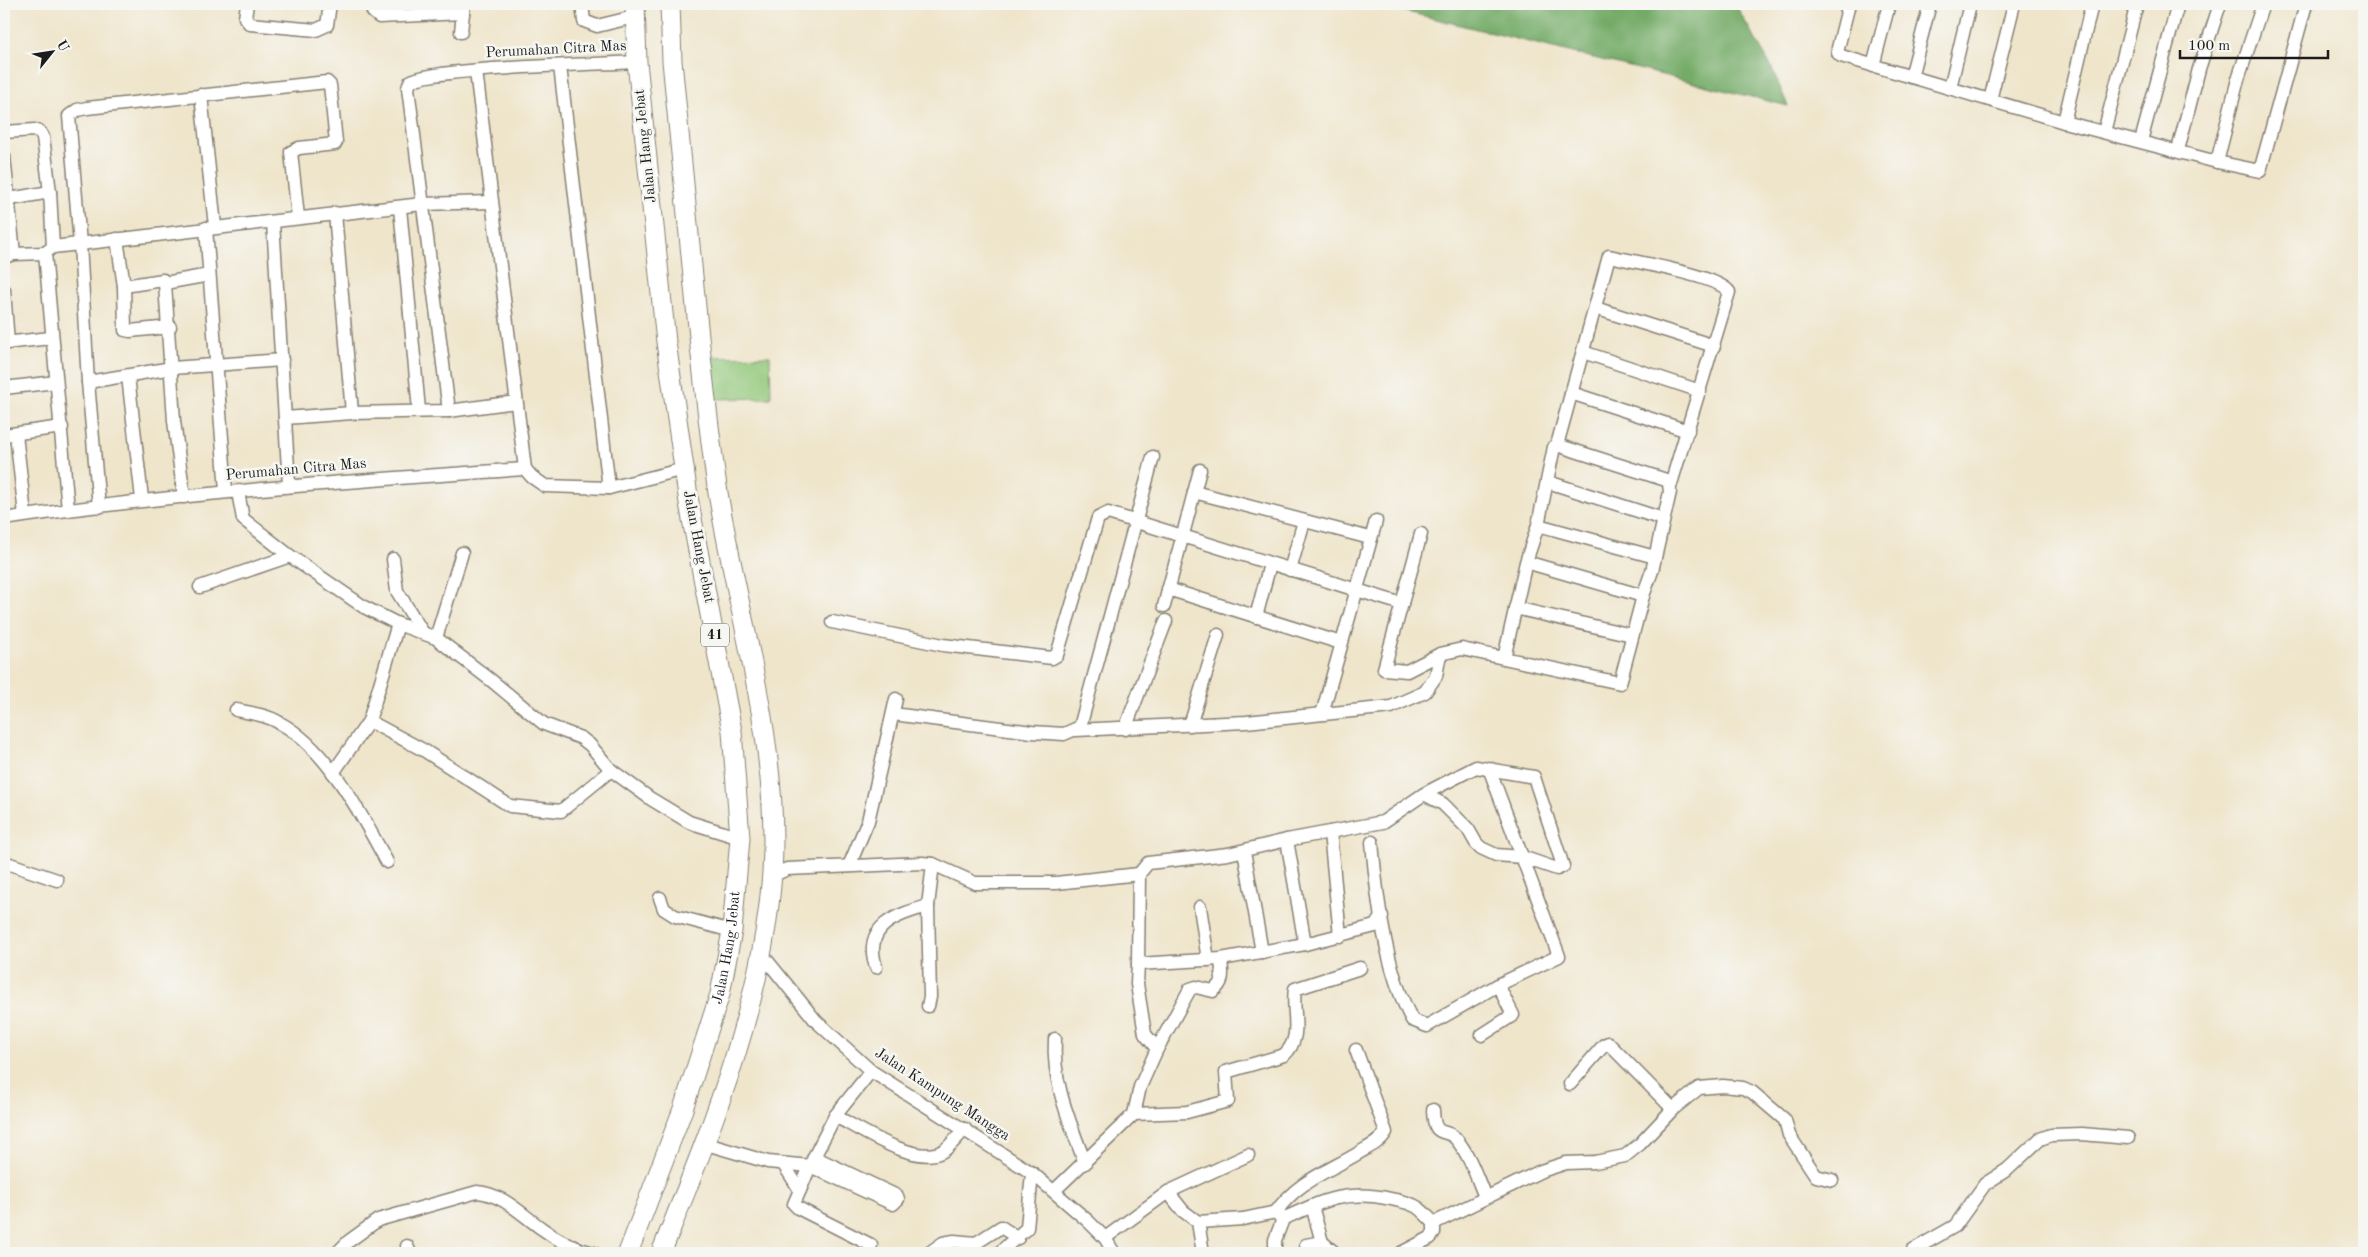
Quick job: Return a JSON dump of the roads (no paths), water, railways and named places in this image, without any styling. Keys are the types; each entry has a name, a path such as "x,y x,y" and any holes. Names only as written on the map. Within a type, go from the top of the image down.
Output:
{"highway":[{"path":"661,1253 735,1061 761,953 772,876 771,795 768,758 749,644 719,496 705,404 672,61 670,4"},
{"name":"Jalan Hang Jebat","path":"628,1253 683,1109 720,994 732,931 740,838 732,731 684,469 666,342 637,62 635,10"},
{"path":"732,731 763,727"}],"street":[{"path":"247,4 244,18 250,24 316,30 327,25 330,4"},
{"path":"374,4 374,12 379,17 464,8 461,32"},
{"path":"582,4 584,21 597,26 635,10"},
{"path":"1849,4 1838,53 1841,56 2064,122 2178,150 2217,162 2260,171 2306,4"},
{"path":"1873,66 1889,4"},
{"path":"1911,77 1930,4"},
{"path":"1950,88 1970,4"},
{"path":"1990,100 2014,4"},
{"path":"2064,122 2092,4"},
{"path":"2104,132 2138,4"},
{"path":"2141,141 2178,4"},
{"path":"2178,150 2199,69 2220,4"},
{"path":"2217,162 2238,79 2262,4"},
{"name":"Perumahan Citra Mas","path":"449,411 408,88 410,82 420,76 476,71 637,62"},
{"path":"560,66 609,488"},
{"name":"Perumahan Citra Mas","path":"4,519 99,507 142,499 525,469 476,71"},
{"path":"99,507 69,116 87,108 327,82 329,84 336,143 299,148 292,152 298,217"},
{"path":"201,95 211,227 209,275 217,363 232,492 243,519 290,556 364,607 398,624 436,638 544,724 575,735 590,745 611,770 651,799 690,822 740,838"},
{"path":"4,132 35,130 40,132 50,192 51,338 62,427 68,510"},
{"path":"4,156 9,256 117,239 211,227 273,222 298,217 400,208 422,204 491,202"},
{"path":"6,200 50,192"},
{"path":"400,208 418,410"},
{"path":"335,213 352,413"},
{"path":"273,222 289,486"},
{"path":"117,239 124,286 125,330 170,327"},
{"path":"1421,534 1384,669 1407,671 1440,654 1462,649 1620,683 1655,557 1670,486 1729,292 1725,286 1697,276 1609,256 1557,446 1553,450 1538,525 1526,562 1504,658"},
{"path":"124,286 163,280 165,283 209,275"},
{"path":"165,283 170,327 174,421 184,497"},
{"path":"4,290 6,343 51,338"},
{"path":"1595,308 1714,346"},
{"path":"1583,352 1700,391"},
{"path":"88,382 172,368 217,363 282,360"},
{"path":"128,376 142,499"},
{"path":"4,388 56,382"},
{"path":"1572,393 1688,431"},
{"path":"285,418 418,410 449,411 516,402"},
{"path":"26,515 10,434 62,427"},
{"path":"1557,446 1666,480 1670,486"},
{"path":"1076,730 1080,727 1154,457"},
{"path":"525,469 532,477 545,486 609,488 684,469"},
{"path":"1164,606 1200,470"},
{"path":"1548,482 1663,519"},
{"path":"1194,492 1370,538"},
{"path":"832,622 943,645 1052,658 1057,655 1065,634 1098,518 1108,513 1137,520 1182,537 1402,604"},
{"path":"1290,570 1304,520"},
{"path":"1322,714 1376,520"},
{"path":"1538,525 1655,557"},
{"path":"436,638 462,553"},
{"path":"200,587 290,556"},
{"path":"392,559 397,591 423,633"},
{"path":"1526,562 1643,596"},
{"path":"1256,617 1270,564"},
{"path":"1168,589 1341,643"},
{"path":"1515,608 1632,635"},
{"path":"1125,728 1166,621"},
{"path":"333,773 369,721 398,624"},
{"path":"1190,726 1218,635"},
{"path":"893,714 1032,732 1064,734 1076,730 1190,726 1391,707 1425,692 1436,676 1440,654"},
{"path":"849,866 868,821 896,699"},
{"path":"236,710 265,716 281,723 303,739 333,773 387,862"},
{"path":"369,721 424,751 516,808 560,811 611,770"},
{"path":"1157,1049 1145,1034 1136,984 1139,874 1144,866 1154,861 1210,858 1287,840 1383,822 1424,794 1476,767 1535,778 1563,866 1557,869 1522,857 1496,855 1481,848 1449,810 1424,794"},
{"path":"1372,842 1389,961 1401,999 1412,1020 1427,1026 1498,985 1560,955 1489,768"},
{"path":"1330,832 1340,936"},
{"path":"1287,840 1305,944"},
{"path":"1244,851 1262,952"},
{"path":"4,862 57,880"},
{"path":"928,1006 930,997 928,906 933,864"},
{"path":"772,876 787,869 933,864 975,883 1056,883 1139,874"},
{"path":"660,898 664,909 675,916 732,931"},
{"path":"876,966 872,955 874,943 888,920 928,906"},
{"path":"1054,1191 1134,1114 1140,1087 1157,1049 1190,988 1196,987 1213,991 1219,986 1223,977 1214,960 1200,907"},
{"path":"1138,964 1214,960 1305,944 1375,926 1382,916"},
{"name":"Jalan Kampung Mangga","path":"761,953 816,1022 871,1071 1032,1173 1088,1220 1105,1238 1114,1253"},
{"path":"1134,1114 1187,1112 1228,1101 1226,1072 1284,1055 1288,1051 1297,1025 1295,989 1360,968"},
{"path":"1482,1035 1513,1016 1498,985"},
{"path":"1055,1039 1054,1056 1057,1083 1085,1163"},
{"path":"1570,1084 1604,1045 1608,1043 1673,1109"},
{"path":"1275,1253 1279,1216 1286,1198 1297,1188 1372,1145 1386,1132 1356,1050"},
{"path":"871,1071 835,1116 794,1204 798,1208 871,1245"},
{"path":"1434,1223 1485,1197 1561,1164 1595,1162 1624,1156 1640,1144 1673,1109 1699,1088 1722,1086 1743,1088 1752,1092 1785,1120 1789,1136 1816,1176 1832,1180"},
{"path":"1433,1110 1438,1130 1442,1134 1453,1136 1457,1140 1474,1171 1485,1197"},
{"path":"835,1116 903,1152 934,1155 944,1150 965,1129"},
{"path":"1912,1251 1954,1226 1985,1184 2008,1169 2040,1139 2051,1135 2082,1134 2128,1138"},
{"path":"704,1143 752,1158 784,1165 812,1162 896,1196 898,1199 892,1204 812,1162"},
{"path":"1105,1238 1168,1192 1248,1155"},
{"path":"784,1165 800,1190"},
{"path":"999,1253 1018,1238 1028,1225 1032,1173"},
{"path":"337,1253 349,1241 378,1220 477,1192 484,1193 515,1207 540,1228 563,1243 594,1253"},
{"path":"1168,1192 1179,1207 1198,1222 1279,1216 1348,1195 1368,1194 1415,1205 1434,1223 1434,1233 1430,1238 1401,1253"},
{"path":"1312,1206 1322,1242 1335,1253"},
{"path":"1198,1222 1202,1253"},
{"path":"929,1253 943,1243 954,1241 976,1243 1001,1227 1018,1238"},
{"path":"1306,1245 1322,1242"}]}
